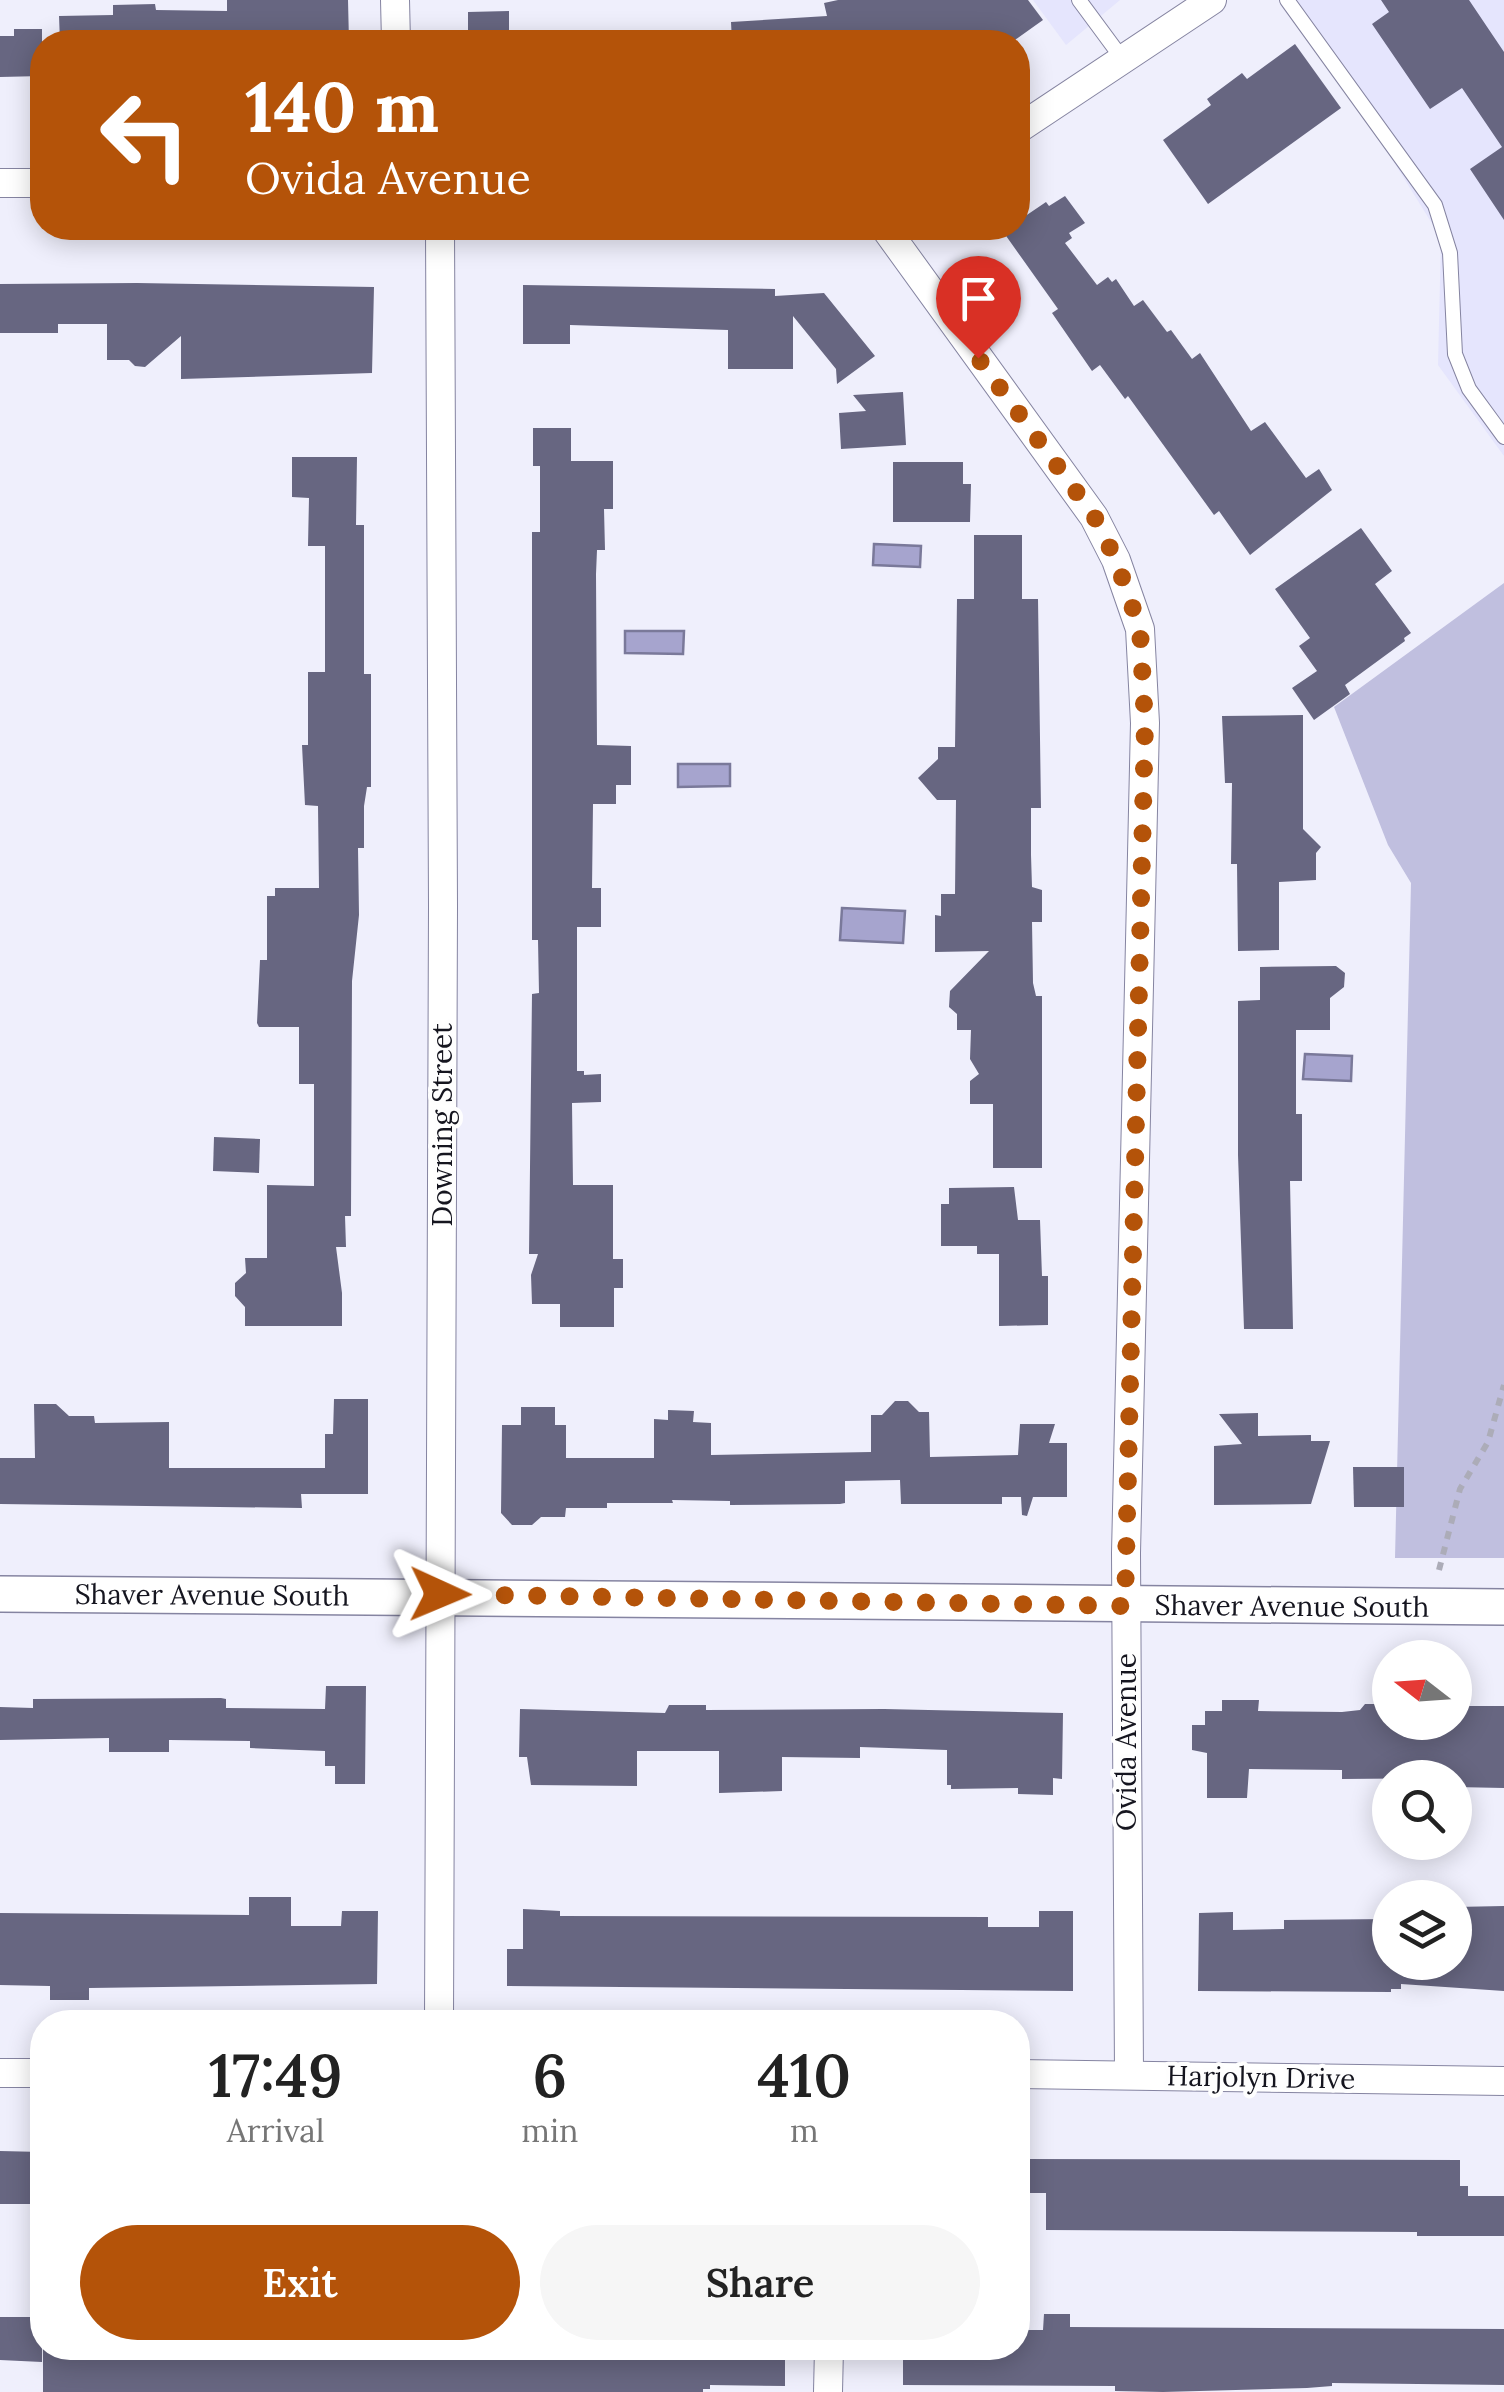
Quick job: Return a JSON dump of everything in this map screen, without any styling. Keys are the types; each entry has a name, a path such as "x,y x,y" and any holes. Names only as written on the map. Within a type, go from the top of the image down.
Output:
{"street":[{"path":"395,0 396,30"},
{"path":"1030,121 1212,0"},
{"path":"0,183 30,182"},
{"name":"Downing Street","path":"440,240 440,2010"},
{"name":"Ovida Avenue","path":"893,240 1094,516 1116,560 1140,629 1145,723 1125,1606 1129,2074"},
{"name":"Shaver Avenue South","path":"0,1594 440,1594 1125,1606 1504,1607"},
{"path":"0,2072 30,2073"},
{"name":"Harjolyn Drive","path":"1030,2074 1504,2081"},
{"path":"828,2392 829,2360"}],"lane":[{"path":"1079,0 1124,61"},
{"path":"1286,0 1435,205 1450,253 1455,354 1470,389 1504,438"}],"path":[{"path":"1439,1570 1460,1489 1488,1442 1504,1385"}],"shaded area":[{"path":"1033,0 1120,0 1066,45"},
{"path":"1290,0 1504,0 1504,456 1438,365 1441,238"},
{"path":"874,544 921,546 920,567 873,565"},
{"path":"1504,583 1504,1558 1395,1558 1411,883 1388,845 1334,707"},
{"path":"625,631 684,631 683,654 625,653"},
{"path":"678,764 730,764 730,786 678,787"},
{"path":"842,908 905,911 903,943 840,940"},
{"path":"1305,1054 1352,1056 1351,1081 1303,1079"}],"building":[{"path":"227,0 348,0 349,30 60,30 59,16 113,15 113,5 155,4 156,10 227,11"},
{"path":"1028,0 1043,20 1029,30 731,30 731,22 827,16 824,3"},
{"path":"1381,0 1469,0 1504,52 1504,220 1470,169 1502,147 1462,88 1430,109 1372,24 1389,12"},
{"path":"509,11 509,30 468,30 468,12"},
{"path":"14,29 42,29 30,30 30,76 0,77 0,36 14,36"},
{"path":"1295,44 1341,108 1208,204 1163,140 1211,105 1207,99 1242,73 1247,79"},
{"path":"1065,196 1085,223 1069,233 1072,238 1065,243 1097,285 1108,277 1112,282 1116,279 1134,306 1143,300 1192,359 1200,353 1251,431 1265,422 1306,478 1319,469 1332,490 1250,555 1219,511 1214,515 1128,396 1125,399 1100,365 1092,371 1052,313 1058,309 1009,240 1030,240 1030,213 1046,202 1049,206"},
{"path":"0,284 374,287 372,373 181,379 181,336 145,367 135,366 129,360 107,360 107,324 58,324 58,333 0,333"},
{"path":"523,285 775,289 775,296 824,293 875,356 837,384 836,369 793,316 793,369 728,369 728,330 570,325 570,344 523,344"},
{"path":"903,392 906,445 841,449 839,413 866,411 853,395"},
{"path":"533,428 571,428 571,461 613,461 613,509 604,509 605,550 597,550 597,745 631,746 631,785 616,785 616,804 593,804 592,888 601,888 601,927 577,927 577,1071 584,1071 584,1075 601,1074 601,1102 572,1103 573,1185 613,1185 613,1259 623,1259 623,1288 614,1288 614,1327 560,1327 560,1304 532,1304 531,1275 538,1254 529,1254 532,994 539,993 538,940 532,940 532,532 540,532 540,466 533,466"},
{"path":"292,457 357,457 356,525 364,525 364,674 371,674 371,787 367,787 364,806 364,848 358,848 359,915 352,981 351,1216 345,1216 346,1247 336,1247 342,1326 245,1326 245,1307 235,1296 235,1283 246,1273 245,1258 267,1258 267,1185 314,1186 314,1084 299,1084 299,1027 259,1027 257,1023 260,960 267,960 267,896 275,896 275,888 319,888 318,806 305,805 302,745 308,745 308,672 325,672 325,546 308,546 309,498 292,497"},
{"path":"893,462 963,462 963,484 971,484 970,522 893,522"},
{"path":"1361,528 1392,571 1375,584 1411,633 1345,685 1350,694 1314,720 1292,688 1317,671 1299,646 1310,638 1275,589"},
{"path":"974,535 1022,535 1022,599 1038,599 1041,808 1031,808 1031,855 1032,887 1042,890 1042,922 1032,922 1033,983 1036,996 1042,996 1042,1168 993,1168 993,1104 970,1104 970,1081 979,1074 970,1059 971,1030 957,1030 957,1014 949,1007 950,991 989,951 935,952 935,915 941,916 941,894 955,894 956,800 937,800 918,778 938,759 938,747 955,747 957,599 974,599"},
{"path":"1303,715 1303,829 1321,847 1316,853 1316,880 1279,882 1279,950 1238,951 1237,864 1231,864 1232,783 1225,783 1222,716"},
{"path":"1336,966 1345,973 1344,987 1330,998 1330,1030 1296,1030 1296,1114 1302,1114 1302,1181 1290,1181 1293,1329 1244,1329 1238,1001 1260,1000 1260,967"},
{"path":"214,1137 260,1139 259,1173 213,1171"},
{"path":"1014,1187 1018,1220 1040,1220 1042,1276 1048,1276 1048,1325 999,1326 999,1254 977,1254 977,1246 941,1246 941,1204 949,1204 949,1188"},
{"path":"334,1399 368,1399 368,1494 301,1494 302,1508 0,1504 0,1458 35,1458 34,1404 56,1404 69,1416 94,1416 95,1423 169,1422 169,1468 325,1468 325,1434 333,1434"},
{"path":"895,1401 908,1401 919,1412 929,1412 930,1457 1018,1455 1020,1424 1055,1424 1049,1443 1067,1443 1067,1497 1033,1497 1027,1516 1022,1515 1021,1497 1002,1497 1002,1504 901,1504 900,1480 845,1481 845,1503 840,1504 730,1505 730,1501 672,1500 673,1503 607,1503 607,1508 566,1508 565,1517 541,1517 532,1525 512,1525 501,1513 502,1425 521,1425 521,1407 555,1407 555,1425 566,1425 566,1458 654,1458 654,1419 668,1420 668,1410 694,1411 693,1422 711,1423 711,1455 871,1452 871,1415 882,1415"},
{"path":"1258,1413 1258,1436 1311,1435 1311,1441 1330,1441 1311,1504 1214,1505 1214,1446 1242,1444 1219,1414"},
{"path":"1353,1467 1404,1467 1404,1507 1354,1507"},
{"path":"326,1686 366,1686 365,1784 335,1784 335,1766 325,1766 325,1751 250,1748 250,1741 169,1740 169,1752 109,1752 109,1738 0,1740 0,1707 33,1708 33,1699 221,1698 226,1699 226,1708 325,1709"},
{"path":"1222,1700 1259,1700 1258,1711 1342,1712 1372,1704 1372,1740 1472,1740 1472,1706 1504,1706 1504,1788 1472,1787 1472,1760 1372,1760 1372,1779 1342,1779 1342,1770 1249,1769 1247,1798 1207,1798 1207,1753 1192,1750 1192,1725 1205,1725 1205,1711 1222,1711"},
{"path":"669,1705 706,1705 706,1710 1063,1713 1062,1779 1053,1778 1053,1795 1018,1794 1018,1788 951,1789 947,1785 947,1750 860,1747 860,1758 782,1757 782,1791 719,1793 719,1751 637,1751 637,1786 531,1785 527,1757 519,1757 520,1709 665,1713"},
{"path":"249,1897 291,1897 291,1926 341,1926 342,1911 378,1911 377,1984 89,1988 89,2000 50,2000 50,1986 0,1985 0,1913 249,1915"},
{"path":"1504,1906 1504,1991 1401,1984 1401,1989 1391,1992 1198,1991 1199,1913 1233,1912 1233,1930 1284,1929 1284,1920 1372,1919 1372,1980 1472,1980 1472,1907"},
{"path":"523,1909 560,1911 560,1916 988,1917 988,1927 1039,1927 1039,1911 1073,1911 1073,1991 507,1986 507,1949 523,1949"},
{"path":"0,2151 30,2152 30,2204 0,2204"},
{"path":"1030,2159 1460,2160 1460,2186 1468,2186 1468,2196 1504,2196 1504,2236 1046,2230 1046,2193 1030,2193"},
{"path":"1044,2314 1070,2314 1070,2327 1504,2329 1504,2385 1332,2383 1307,2388 1163,2392 1115,2391 1115,2386 903,2385 903,2360 1030,2360 1030,2330 1043,2330"},
{"path":"0,2317 30,2317 30,2360 42,2362 0,2360"},
{"path":"43,2360 785,2360 785,2386 710,2385 703,2392 43,2392"}],"route":[{"path":"440,1594 1125,1606 1145,723 1140,629 1116,560 1094,516 978,358"}]}
